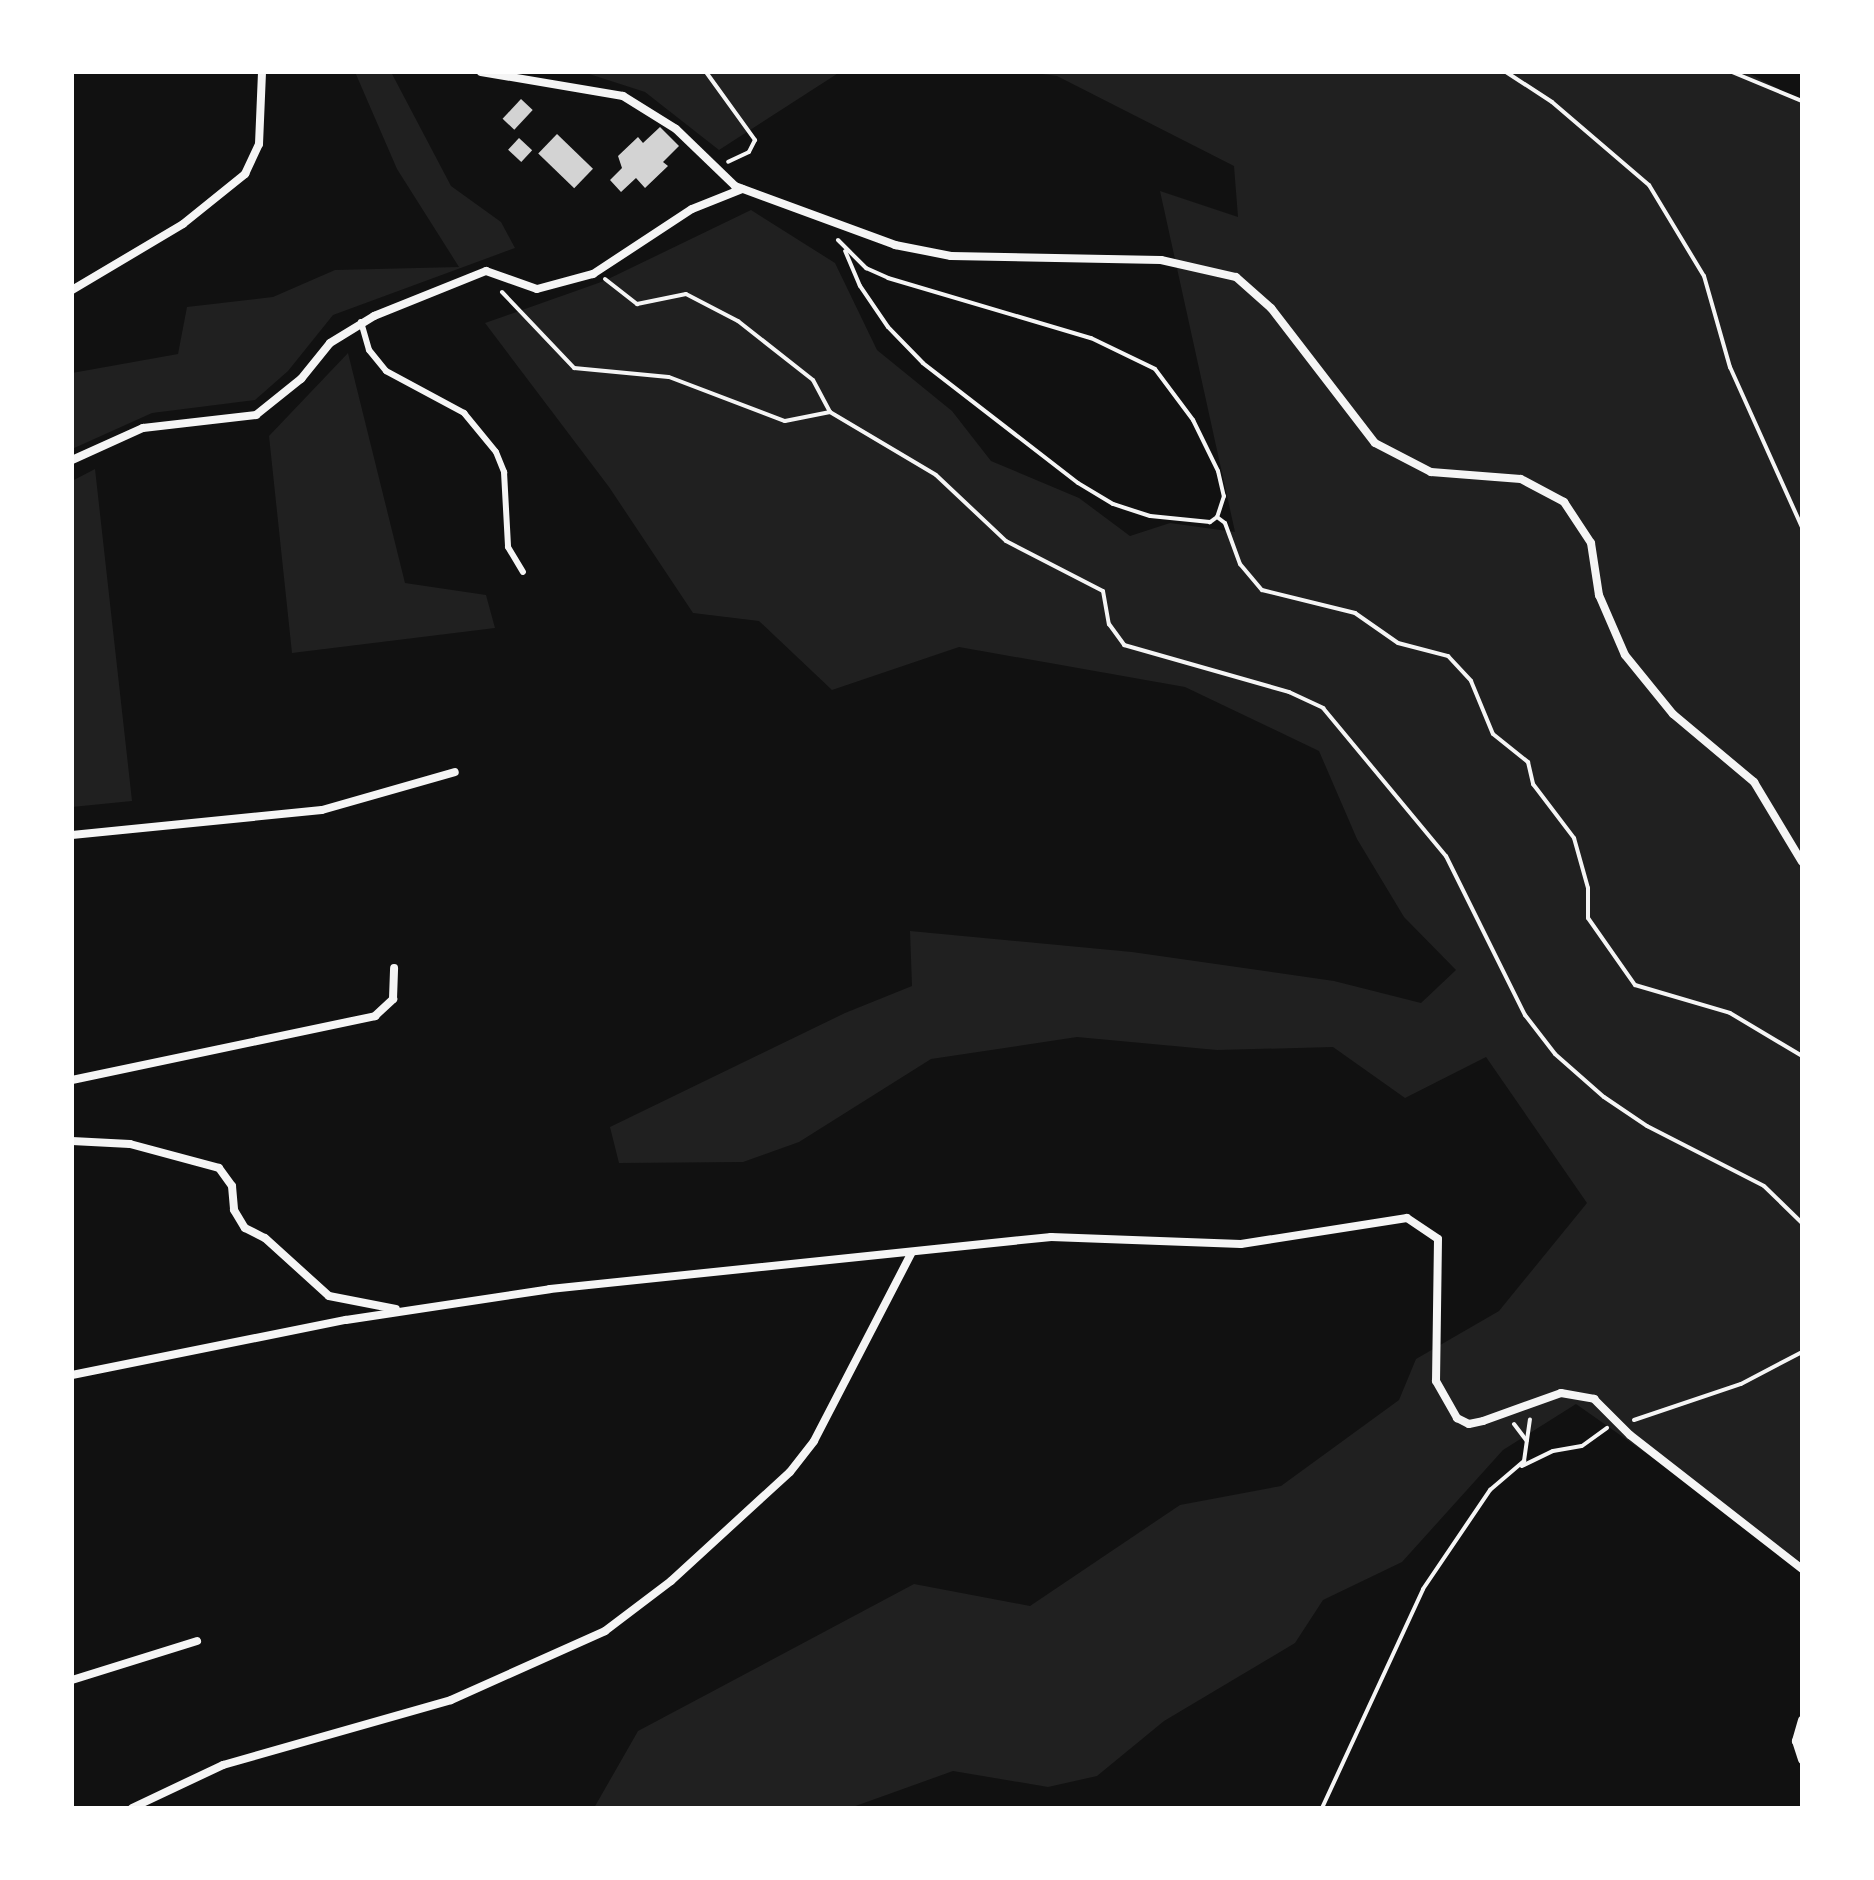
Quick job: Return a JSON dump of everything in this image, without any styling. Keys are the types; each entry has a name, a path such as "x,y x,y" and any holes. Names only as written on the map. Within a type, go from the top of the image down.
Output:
{"street":[{"path":"72,290 183,224 245,174 259,144 262,72"},
{"path":"481,72 623,96 676,129 742,189 921,252 1147,258 1196,264 1236,277 1271,308 1375,443 1431,472 1521,479 1564,502 1591,543 1599,595 1625,655 1673,714 1754,782 1802,862"},
{"path":"72,460 143,428 256,415 301,379 330,343 361,322 486,271 537,289 599,271 692,209 742,189"},
{"path":"72,835 322,810 455,772"},
{"path":"72,1080 375,1016 393,999 394,968"},
{"path":"72,1141 130,1144 219,1168 232,1186 234,1210 245,1228 265,1238 329,1296 405,1311"},
{"path":"72,1375 405,1311 550,1289 911,1254 1051,1237 1241,1244 1407,1218 1438,1239 1436,1381 1446,1407 1469,1424 1529,1401 1577,1393 1594,1399 1621,1425 1802,1569"},
{"path":"132,1808 223,1765 451,1700 605,1631 671,1581 790,1472 814,1441 911,1254"},
{"path":"72,1680 197,1641"},
{"path":"1802,1720 1796,1741 1802,1760"}],"lane":[{"path":"361,322 369,350 386,371 464,413 496,452 504,472 508,547 523,572"}],"path":[{"path":"706,72 755,140 749,152 716,168"},
{"path":"1506,72 1552,102 1649,185 1704,276 1730,367 1802,527"},
{"path":"1732,72 1802,101"},
{"path":"827,220 860,286 888,327 923,363 1078,483 1113,504 1150,516 1210,522 1217,517 1224,496 1218,471 1193,420 1155,369 1091,338 888,278 845,251"},
{"path":"486,271 574,368 669,377 785,421 830,412"},
{"path":"599,271 637,304 686,294 738,321 813,380 830,412 936,475 1006,541 1103,591 1109,624 1124,645 1289,692 1323,708 1446,856 1525,1015 1555,1054 1647,1126 1764,1186 1802,1223"},
{"path":"1217,517 1225,523 1240,564 1262,590 1355,613 1398,643 1448,656 1484,705 1493,734 1528,762 1533,784 1574,838 1588,888 1588,918 1635,985 1722,1010 1802,1056"},
{"path":"1322,1808 1423,1589 1490,1490 1521,1467 1553,1451 1582,1446 1596,1432 1741,1384 1802,1352"},
{"path":"1521,1467 1528,1451 1529,1401"}],"shaded area":[{"path":"355,72 391,72 451,186 501,222 515,248 333,315 288,371 255,400 152,413 72,449 72,373 178,354 187,307 273,297 335,270 459,267 397,169"},
{"path":"583,72 840,72 719,150 645,92"},
{"path":"1027,72 1746,72 1802,101 1802,1563 1576,1404 1503,1450 1402,1562 1323,1600 1295,1643 1164,1721 1097,1776 1048,1787 953,1771 850,1808 594,1808 638,1731 914,1584 1030,1606 1180,1505 1281,1486 1399,1400 1416,1359 1499,1311 1587,1203 1486,1057 1405,1098 1333,1047 1217,1050 1077,1037 931,1059 799,1142 743,1162 619,1163 610,1127 845,1013 912,986 910,931 1132,952 1334,981 1421,1003 1456,970 1404,917 1357,839 1319,751 1185,687 959,647 832,690 759,621 693,613 609,487 485,323 604,281 751,210 835,263 877,350 952,411 991,461 1079,498 1130,536 1170,523 1235,532 1160,191 1238,217 1234,166 1057,76"},
{"path":"348,353 405,583 486,595 495,628 292,653 269,436"},
{"path":"95,469 132,801 72,807 72,481"}],"building":[{"path":"521,99 533,110 514,130 503,119"},
{"path":"660,127 679,146 663,162 668,166 645,188 636,178 621,192 610,180 622,168 618,156 638,137 643,143"},
{"path":"557,134 593,169 574,188 538,153"},
{"path":"519,138 532,150 521,162 508,150"}]}
